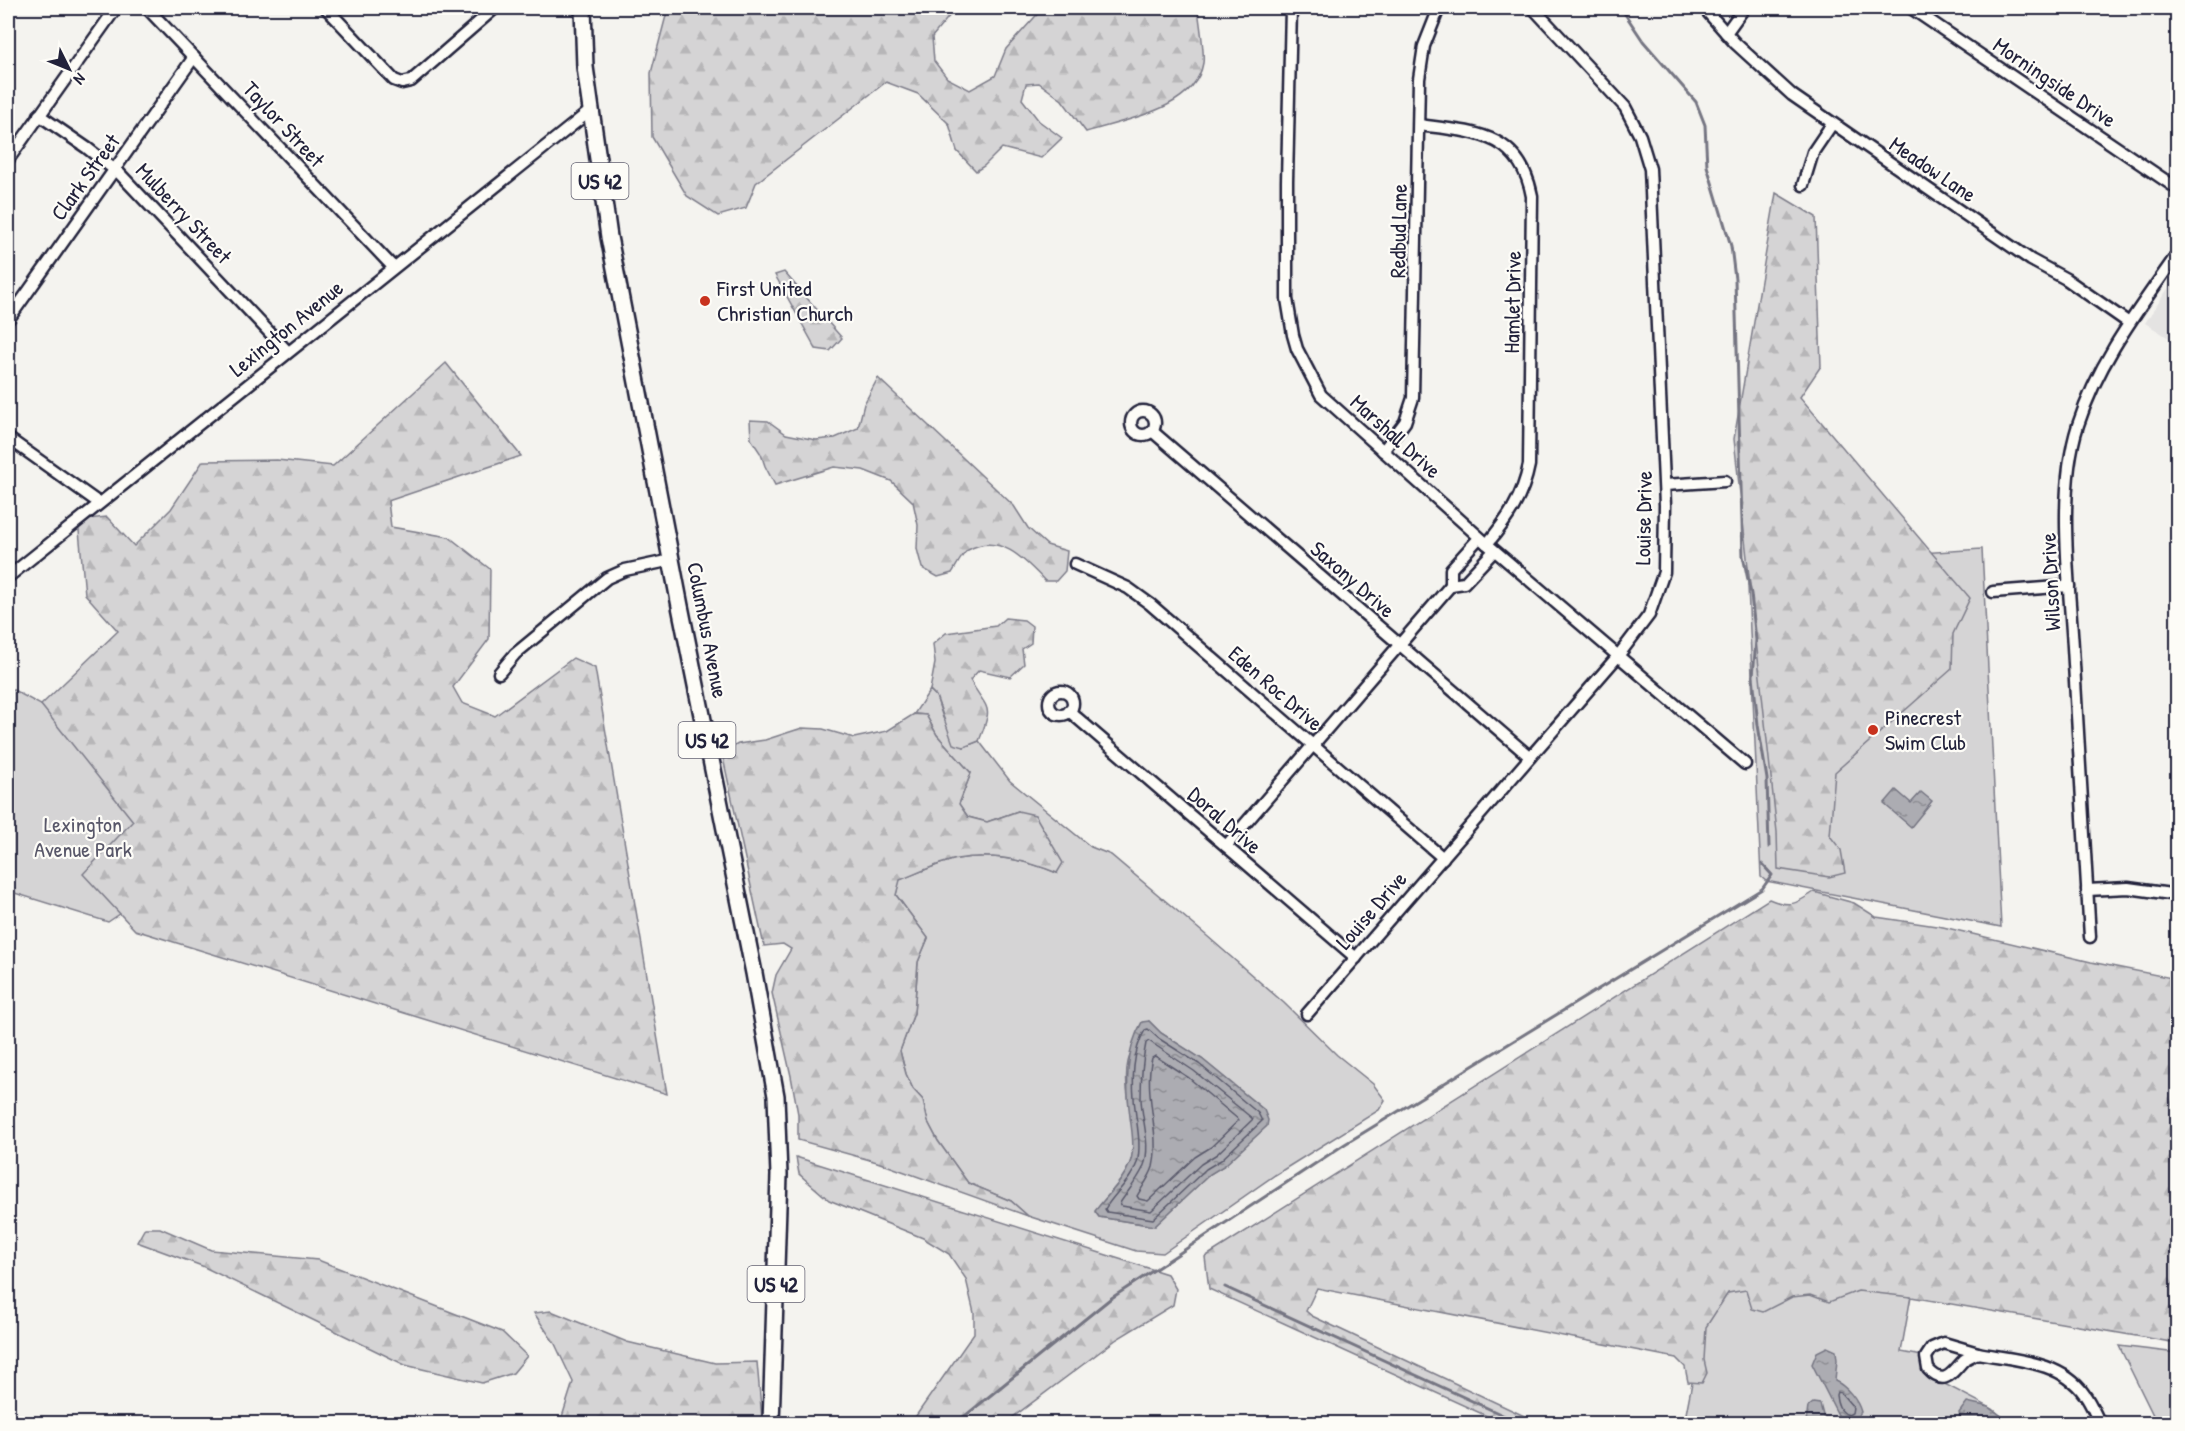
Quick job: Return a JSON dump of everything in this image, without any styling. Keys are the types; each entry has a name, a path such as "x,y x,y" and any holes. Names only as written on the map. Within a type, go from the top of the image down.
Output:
{"main road":[{"name":"US 42","path":"583,8 585,67 590,111"},
{"name":"Columbus Avenue","path":"590,111 609,234 631,352 776,1096 779,1144 771,1424"}],"street":[{"path":"8,160 116,8"},
{"name":"Taylor Street","path":"147,8 393,267"},
{"path":"326,8 394,80 402,83 411,81 495,8"},
{"name":"Marshall Drive","path":"1291,8 1286,277 1293,335 1303,362 1321,395 1487,544 1745,765"},
{"name":"Redbud Lane","path":"1383,451 1405,423 1413,398 1419,79 1429,29 1439,8"},
{"name":"Louise Drive","path":"1307,1014 1618,656 1650,615 1664,572 1665,485 1650,169 1641,136 1625,107 1533,8"},
{"name":"Meadow Lane","path":"1704,8 1768,75 1792,95 2031,260 2066,279 2129,323"},
{"path":"1726,33 1744,8"},
{"name":"Morningside Drive","path":"1911,8 2178,189"},
{"name":"Clark Street","path":"8,320 194,57"},
{"name":"Lexington Avenue","path":"8,577 590,111"},
{"name":"Mulberry Street","path":"39,115 115,169 288,352"},
{"path":"1803,185 1813,152 1832,124"},
{"name":"Hamlet Drive","path":"1226,846 1451,585 1464,583 1487,544 1516,505 1525,485 1529,465 1532,196 1527,176 1520,163 1498,141 1477,133 1419,125"},
{"name":"Wilson Drive","path":"2090,937 2069,586 2068,470 2087,399 2102,366 2178,253"},
{"name":"Saxony Drive","path":"1152,431 1530,757"},
{"path":"8,438 99,503"},
{"path":"1665,485 1725,481"},
{"name":"Hamlet Drive","path":"1451,585 1451,569 1487,544"},
{"path":"499,674 515,654 607,578 625,570 672,560"},
{"name":"Eden Roc Drive","path":"1075,564 1135,592 1443,858"},
{"path":"1993,592 2069,586"},
{"name":"Doral Drive","path":"1069,711 1356,958"},
{"path":"2087,890 2128,888 2178,896"},
{"path":"1978,1353 1966,1359 1949,1377 1938,1377 1932,1374 1926,1364 1928,1352 1944,1343 1978,1353 2040,1365 2065,1376 2085,1395 2100,1424"}],"shaded area":[{"path":"2177,275 2177,343 2145,323"}],"green space":[{"path":"668,8 960,8 950,15 932,37 934,61 947,78 970,90 995,76 1006,49 1043,8 1198,8 1203,63 1197,79 1187,92 1172,102 1155,111 1086,132 1062,100 1039,83 1026,84 1022,99 1039,121 1062,138 1041,158 1002,148 976,171 957,151 949,124 918,94 886,82 756,183 746,208 718,216 687,196 652,137 651,73"},
{"path":"1776,193 1816,217 1821,366 1800,397 1970,598 1953,634 1952,669 1835,772 1830,836 1841,850 1845,873 1829,877 1778,869 1777,832 1734,439"},
{"path":"784,272 842,338 830,351 816,349 775,275"},
{"path":"446,363 521,456 388,501 391,527 449,537 490,569 489,639 453,687 462,703 495,716 573,658 595,668 667,1094 135,930 83,874 133,821 41,705 118,631 85,594 78,520 107,517 134,546 171,509 203,461 277,460 333,466"},
{"path":"878,378 1014,506 1028,528 1047,545 1067,551 1065,571 1056,581 1045,581 1020,557 1001,546 991,544 980,545 968,550 952,573 938,577 922,568 917,549 918,525 913,502 891,481 863,470 834,467 775,485 761,454 751,439 750,420 768,421 786,434 816,440 835,438 858,428 864,404"},
{"name":"Pinecrest Swim Club","path":"1982,549 2001,927 1766,881 1761,877 1747,564"},
{"path":"1005,618 1024,620 1032,626 1031,643 1022,649 1024,664 1010,677 979,670 970,680 987,708 986,720 979,741 964,747 953,744 936,696 930,690 935,663 933,644 946,633 996,626"},
{"name":"Lexington Avenue Park","path":"8,687 41,705 158,802 161,886 108,922 8,891"},
{"path":"930,690 936,696 943,718 964,747 979,741 1010,781 1091,847 1111,855 1284,1003 1337,1055 1373,1084 1385,1100 1379,1110 1275,1175 1163,1253 1136,1251 1028,1216 1011,1201 968,1183 938,1141 928,1122 923,1100 913,1089 900,1051 914,1013 918,962 928,938 896,895 899,880 943,863 970,857 1008,859 1033,864 1057,873 1018,811 987,822 968,817 959,804 971,773 937,735 926,715 914,714","holes":["1149,1021 1161,1033 1202,1059 1264,1110 1225,1165 1210,1174 1155,1226 1099,1217 1095,1212 1123,1176 1133,1152 1127,1087 1129,1057"]},
{"path":"914,714 926,715 937,735 971,773 959,804 968,817 987,822 1018,811 1035,815 1063,863 1057,873 1033,864 995,857 957,859 900,880 896,895 928,938 918,962 914,1013 900,1051 906,1074 913,1089 923,1100 928,1122 938,1141 968,1183 1011,1201 1028,1216 877,1162 798,1140 798,1114 772,993 776,975 791,949 783,944 764,946 722,753 738,744 765,740 802,728 823,729 854,738 887,731"},
{"path":"1814,892 1854,903 1876,917 1943,927 2091,962 2177,979 2177,1343 1911,1297 1858,1291 1829,1302 1810,1295 1792,1297 1763,1312 1752,1309 1746,1290 1728,1293 1706,1327 1704,1360 1707,1373 1702,1383 1688,1382 1685,1367 1676,1358 1317,1288 1306,1311 1312,1316 1539,1423 1502,1423 1209,1289 1205,1257 1769,899 1788,904"},
{"path":"796,1157 1167,1274 1176,1289 1173,1305 1117,1339 1005,1423 911,1423 974,1333 974,1313 966,1279 949,1254 923,1238 829,1200 799,1174"},
{"path":"145,1228 160,1228 211,1250 318,1260 502,1332 527,1356 513,1373 482,1383 405,1365 202,1266 137,1242"},
{"path":"1716,1259 1911,1296 1901,1352 1922,1356 1933,1378 1993,1409 2009,1423 1684,1424"},
{"path":"551,1311 627,1342 715,1363 757,1362 762,1419 757,1424 564,1423 562,1417 573,1382 555,1344 534,1313"},
{"path":"2119,1346 2177,1353 2177,1423 2157,1423"}],"water":[{"path":"1896,790 1911,803 1921,792 1932,801 1911,827 1884,804"},
{"path":"1149,1021 1161,1033 1202,1059 1264,1110 1268,1120 1267,1126 1225,1165 1210,1174 1155,1226 1099,1217 1095,1211 1119,1182 1132,1158 1128,1068 1136,1033 1142,1022"},
{"path":"1827,1347 1836,1351 1835,1381 1854,1398 1861,1412 1855,1419 1847,1421 1839,1417 1812,1364 1817,1352"},
{"path":"1967,1402 1989,1407 2011,1423 1962,1423 1959,1413"},
{"path":"1813,1403 1820,1404 1824,1419 1828,1423 1806,1423 1808,1407"}],"waterway":[{"path":"1621,8 1643,41 1696,102 1705,125 1707,166 1731,246 1735,279 1743,556 1751,594 1756,640 1753,676 1767,779 1769,847"},
{"path":"955,1424 1110,1299 1345,1144 1762,889 1772,875 1762,864"},
{"path":"1225,1287 1522,1424"}],"place":[{"name":"First United Christian Church","path":"705,301"},
{"name":"Pinecrest Swim Club","path":"1873,730"}]}
